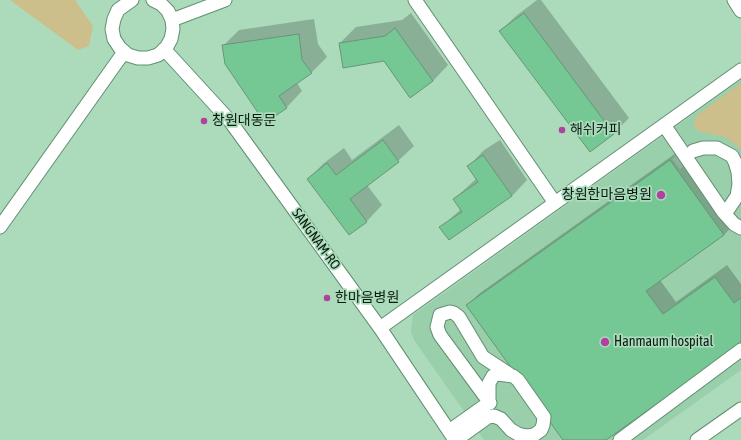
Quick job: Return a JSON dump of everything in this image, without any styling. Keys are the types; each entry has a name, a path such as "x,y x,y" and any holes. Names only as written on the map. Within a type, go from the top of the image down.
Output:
{"street":[{"path":"172,20 225,0"},
{"path":"415,0 555,203"},
{"path":"734,0 741,11"},
{"path":"123,2 114,19 112,29 114,39 124,52 138,58 148,58 158,54 164,49 171,39 173,29 172,20 168,11 159,1"},
{"name":"SANGNAM-RO","path":"164,49 230,120 380,328 454,437"},
{"path":"0,227 124,52"},
{"path":"380,328 741,70"},
{"path":"664,125 725,214 734,224 741,228"},
{"path":"693,151 703,148 717,148 732,156 738,172 736,196 725,214"},
{"path":"454,437 488,417 494,416 500,419 510,429 527,436 534,435 543,425 544,417 518,380 483,357 459,317 450,312 440,315 437,327 440,334 489,402 510,429 518,440"},
{"path":"620,440 741,350"},
{"path":"454,437 489,402 490,383 493,376 498,374 513,376"},
{"path":"697,440 741,409"}],"shaded area":[{"path":"10,0 75,0 93,26 89,46 78,50"},
{"name":"창원한마음병원","path":"741,80 741,370 643,440 484,440 414,340 411,331 413,315"},
{"path":"741,83 741,149 725,137 701,132 695,128 694,122 697,115"}],"building":[{"path":"524,13 614,134 590,152 499,31"},
{"path":"395,28 433,81 410,98 384,61 343,68 339,43 385,36"},
{"path":"299,34 302,60 312,73 279,96 287,108 265,123 225,64 222,45"},
{"path":"383,140 399,162 350,199 367,222 349,235 307,179 327,163 336,175"},
{"path":"483,155 512,196 449,240 439,227 462,212 453,199 478,182 467,166"},
{"name":"창원한마음병원","path":"670,160 724,235 646,291 663,314 715,277 734,303 741,298 741,344 606,440 563,440 466,305"}],"tunnel":[{"path":"676,164 693,151"}],"place":[{"name":"창원대동문","path":"204,121"},
{"name":"해쉬커피","path":"562,130"},
{"name":"창원한마음병원","path":"661,195"},
{"name":"한마음병원","path":"327,298"},
{"name":"Hanmaum hospital","path":"605,342"}]}
